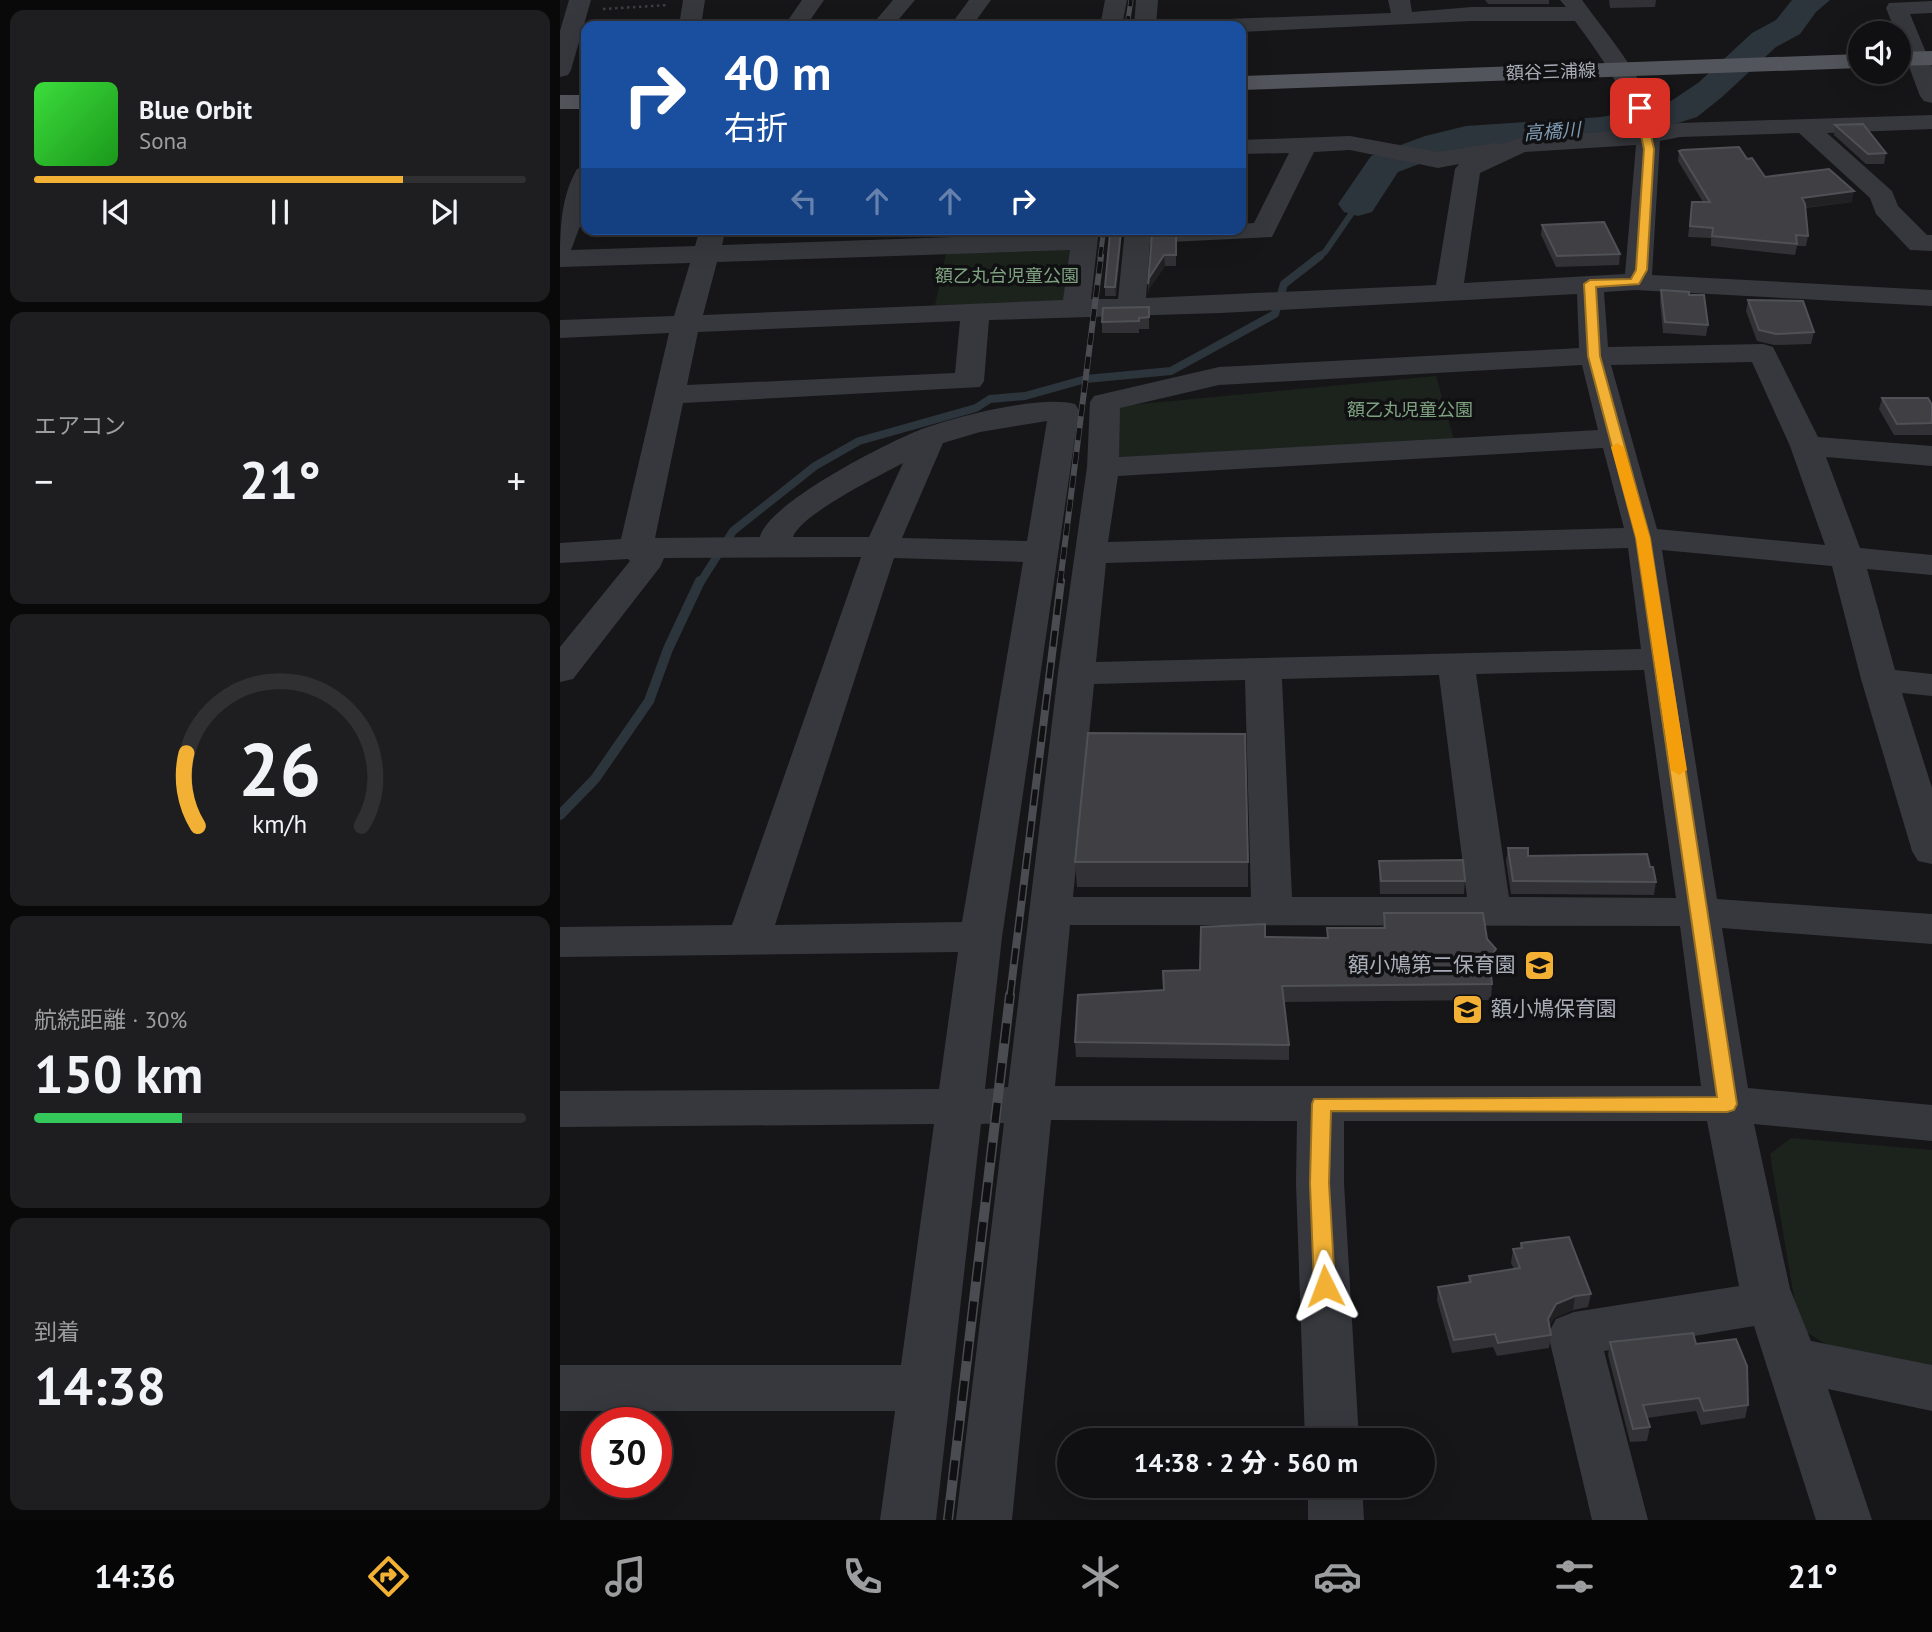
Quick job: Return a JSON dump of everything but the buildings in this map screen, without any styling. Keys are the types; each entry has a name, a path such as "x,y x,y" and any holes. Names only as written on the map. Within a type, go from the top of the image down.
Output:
{"main road":[{"name":"額谷三浦線","path":"1246,83 1848,62"},
{"path":"560,102 581,102"}],"street":[{"path":"798,21 813,0"},
{"path":"886,21 904,0"},
{"path":"965,21 980,0"},
{"path":"1112,21 1116,0"},
{"path":"1145,21 1147,0"},
{"path":"1277,0 1279,24"},
{"path":"691,21 694,2"},
{"path":"1932,7 1893,4 1932,96"},
{"path":"1246,25 1279,24 1401,9 1472,13 1576,7 1619,70 1644,125 1649,149 1641,270 1635,282"},
{"path":"560,70 573,12"},
{"path":"1246,147 1350,143 1438,160 1644,125 1680,130 1932,122"},
{"path":"1805,126 1883,196 1885,208 1920,244 1932,243"},
{"path":"1246,231 1264,231 1306,145"},
{"path":"1449,292 1468,169 1520,145"},
{"path":"560,247 568,204 581,165"},
{"path":"560,259 710,242 1085,235 1076,308"},
{"path":"1131,306 1137,235"},
{"path":"636,548 686,323 710,242"},
{"path":"560,329 1319,301 1635,282 1932,298"},
{"path":"1590,284 1594,356 1643,538 1727,1104 1765,1289 1792,1359 1844,1520"},
{"path":"670,395 969,381 975,312"},
{"path":"984,1520 1076,673 1102,467 1105,402 1219,376 1594,356 1763,354 1806,446 1847,558 1879,679 1932,850"},
{"path":"769,547 778,531 808,505 892,455 930,437 960,426 1010,416 1064,410 981,937 908,1520"},
{"path":"748,941 881,547 930,437"},
{"path":"1102,467 1614,438"},
{"path":"1806,446 1932,456"},
{"path":"1090,553 1643,538 1932,565"},
{"path":"560,553 690,547 881,547 1042,552"},
{"path":"560,671 648,560 636,548"},
{"path":"1076,673 1662,659"},
{"path":"1456,664 1490,912"},
{"path":"1263,668 1272,911"},
{"path":"1879,679 1932,685"},
{"path":"1050,911 1700,912 1932,929"},
{"path":"560,942 981,937"},
{"path":"560,1109 961,1106 1028,1103 1727,1104 1932,1123"},
{"path":"1321,1104 1320,1183 1331,1428"},
{"path":"1620,1520 1574,1334 1770,1302"},
{"path":"1792,1359 1932,1388"},
{"path":"560,1388 925,1388"},
{"path":"1335,1498 1336,1520"}],"path":[{"path":"573,12 694,2"}],"green space":[{"name":"額乙丸台児童公園","path":"1077,247 1068,303 935,305 947,249"},
{"name":"額乙丸児童公園","path":"1436,376 1454,440 1119,457 1119,406"},
{"path":"1791,1138 1932,1150 1932,1366 1831,1348 1799,1327 1770,1154"}],"waterway":[{"name":"高橋川","path":"1358,204 1384,164 1438,144 1466,137 1601,128 1666,116 1684,109 1710,90 1764,40 1788,27 1805,5 1814,0"},
{"path":"1318,257 1325,252 1358,204"},
{"path":"700,583 733,531 815,466 859,441 976,408 990,399 1025,396 1086,379 1171,371 1275,314 1284,284 1320,256"},
{"path":"560,815 595,779 649,701 668,649 700,581"}],"railway":[{"path":"1128,21 1131,0"},
{"path":"1100,257 1103,235"},
{"path":"1060,583 1101,256"},
{"path":"1010,996 1061,581"},
{"path":"948,1520 1010,995"}],"slow traffic":[{"path":"1617,447 1643,538 1679,770"}],"place":[{"name":"額小鳩第二保育園","path":"1539,965"},
{"name":"額小鳩保育園","path":"1468,1009"}],"route":[{"path":"1325,1286 1320,1183 1321,1104 1727,1104 1643,538 1594,356 1590,284 1635,282 1641,270 1649,149 1640,108"}]}
